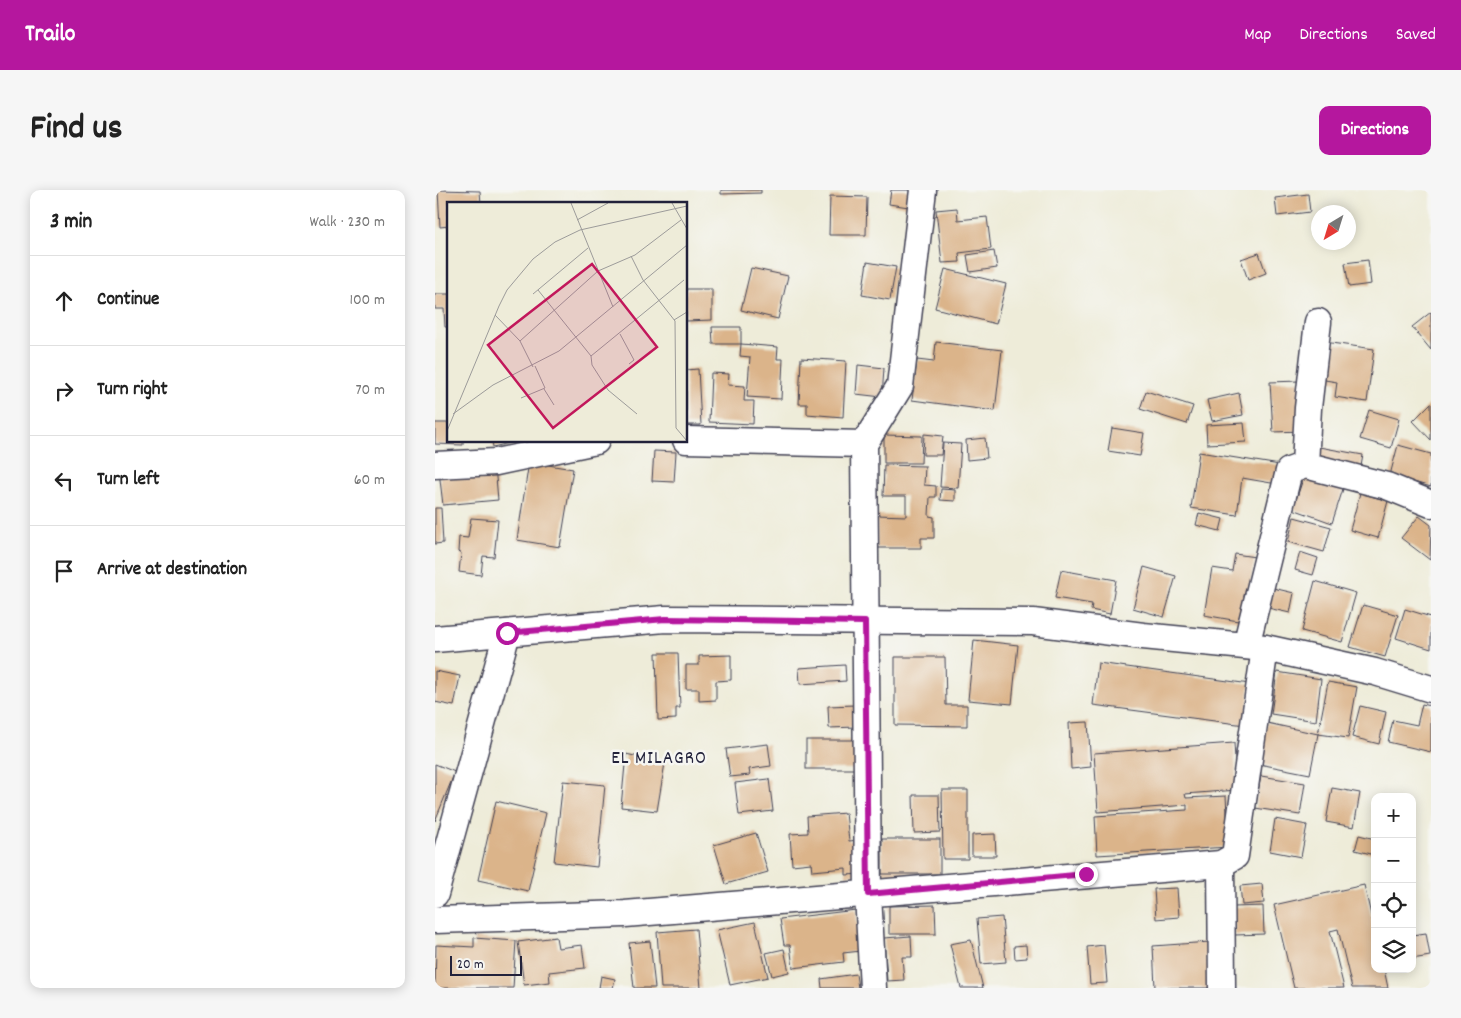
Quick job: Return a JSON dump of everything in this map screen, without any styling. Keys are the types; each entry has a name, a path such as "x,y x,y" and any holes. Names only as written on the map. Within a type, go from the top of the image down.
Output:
{"street":[{"path":"873,988 868,894 864,444 899,386 923,190"},
{"path":"1305,465 1308,408 1318,322"},
{"path":"687,440 864,444"},
{"path":"435,464 496,462 592,442"},
{"path":"435,920 625,914 1221,864 1235,856 1256,647 1289,471 1305,465 1387,486 1431,504"},
{"path":"435,639 665,619 1033,622 1143,636 1256,647 1375,672 1431,689"},
{"path":"435,894 507,633"},
{"path":"1221,864 1222,988"}],"building":[{"path":"438,190 480,191 481,202 447,202 447,226 440,227"},
{"path":"721,190 761,190 761,193 721,194"},
{"path":"891,190 918,190 915,208 889,204"},
{"path":"1308,194 1310,212 1277,216 1275,198"},
{"path":"830,196 867,197 866,235 829,235"},
{"path":"957,208 958,220 987,217 991,249 959,253 960,262 942,263 936,210"},
{"path":"994,251 997,268 970,272 967,255"},
{"path":"1259,253 1266,273 1248,280 1241,259"},
{"path":"1368,260 1371,284 1349,287 1345,263"},
{"path":"867,262 896,267 890,300 862,295"},
{"path":"751,268 788,276 778,319 741,310"},
{"path":"945,269 1006,284 996,324 935,308"},
{"path":"687,289 712,289 712,320 687,321"},
{"path":"435,294 447,294 447,327 445,327 444,309 435,309"},
{"path":"1431,312 1431,350 1412,327"},
{"path":"712,327 741,327 741,344 713,344"},
{"path":"936,342 1002,350 995,411 912,400 917,360 934,362"},
{"path":"1324,342 1374,349 1367,402 1335,397 1337,382 1319,379"},
{"path":"741,344 778,347 777,359 783,359 781,399 747,397 750,357 740,356"},
{"path":"801,358 846,361 843,417 807,414 807,404 799,404"},
{"path":"858,365 884,368 882,397 856,394"},
{"path":"698,369 701,425 687,425 687,370"},
{"path":"711,373 729,374 728,385 745,386 744,401 754,401 753,424 709,422"},
{"path":"1299,381 1302,431 1273,432 1270,382"},
{"path":"1146,391 1193,406 1187,424 1140,409"},
{"path":"1239,393 1243,415 1212,421 1207,400"},
{"path":"1431,403 1431,440 1413,421"},
{"path":"1369,410 1399,419 1391,448 1360,439"},
{"path":"435,423 447,423 447,442 463,442 463,445 435,444"},
{"path":"1244,423 1246,442 1207,444 1206,425"},
{"path":"1112,428 1144,433 1140,456 1108,451"},
{"path":"924,434 943,436 941,455 923,455"},
{"path":"884,435 922,436 921,463 884,463"},
{"path":"985,438 987,458 967,460 966,440"},
{"path":"492,442 513,442 493,447"},
{"path":"943,443 961,444 958,488 940,487"},
{"path":"1398,445 1431,454 1431,487 1390,475"},
{"path":"1319,447 1363,455 1360,472 1316,464"},
{"path":"654,451 676,452 674,482 652,481"},
{"path":"1199,452 1280,465 1277,484 1242,478 1237,515 1191,508"},
{"path":"529,462 573,469 560,547 517,540"},
{"path":"884,465 925,466 924,485 936,486 936,497 930,497 929,516 934,517 934,538 921,538 921,548 877,548 877,515 906,516 906,496 883,496"},
{"path":"495,466 498,500 443,505 439,471"},
{"path":"1305,473 1344,486 1332,523 1293,509"},
{"path":"941,489 955,490 955,501 940,500"},
{"path":"1360,493 1388,501 1378,538 1350,530"},
{"path":"435,508 441,508 443,543 435,544"},
{"path":"1199,513 1223,519 1220,531 1196,525"},
{"path":"1419,516 1431,525 1430,560 1401,538"},
{"path":"1294,517 1331,527 1324,552 1288,542"},
{"path":"471,518 498,520 494,557 483,556 481,575 459,572 461,553 458,552 459,537 468,538"},
{"path":"1300,552 1318,558 1313,575 1295,570"},
{"path":"1235,554 1255,557 1244,622 1204,615 1212,568 1232,571"},
{"path":"1144,567 1176,576 1164,617 1133,608"},
{"path":"1061,570 1116,580 1110,614 1091,610 1092,604 1055,598"},
{"path":"1315,581 1356,593 1342,642 1302,631"},
{"path":"1273,588 1294,593 1290,613 1268,608"},
{"path":"1363,605 1398,615 1385,657 1350,647"},
{"path":"1405,609 1431,617 1431,649 1396,638"},
{"path":"974,640 1018,645 1012,704 968,700"},
{"path":"656,653 678,653 680,708 676,708 676,719 658,720"},
{"path":"731,655 731,680 716,681 716,700 699,701 699,689 686,689 686,665 699,665 699,656"},
{"path":"895,657 945,657 946,705 967,705 967,726 895,725"},
{"path":"1098,663 1250,684 1245,725 1093,705"},
{"path":"845,665 846,681 800,684 799,668"},
{"path":"435,671 460,676 454,706 435,702"},
{"path":"1277,672 1321,679 1316,721 1271,714"},
{"path":"1328,682 1357,687 1348,738 1318,734"},
{"path":"1422,704 1431,706 1431,752 1388,742 1393,720 1417,725"},
{"path":"855,705 856,727 829,728 828,706"},
{"path":"1360,706 1386,712 1379,744 1352,737"},
{"path":"1088,722 1091,767 1071,769 1069,723"},
{"path":"1267,723 1318,734 1310,774 1259,764"},
{"path":"806,740 860,740 860,769 806,769"},
{"path":"1234,743 1237,790 1185,794 1186,798 1226,796 1229,847 1097,855 1095,816 1187,810 1187,805 1098,812 1094,753"},
{"path":"768,744 771,766 749,769 750,775 730,777 726,749"},
{"path":"626,754 665,763 657,811 621,807"},
{"path":"435,764 455,772 435,821"},
{"path":"1261,776 1305,783 1300,815 1255,808"},
{"path":"769,779 773,811 739,815 735,783"},
{"path":"563,781 605,785 597,867 554,862"},
{"path":"1332,788 1360,793 1354,827 1326,822"},
{"path":"942,790 968,790 968,859 943,859"},
{"path":"913,795 939,795 940,832 914,833"},
{"path":"496,801 546,813 528,891 478,880"},
{"path":"846,813 849,841 859,840 862,874 846,875 846,868 812,871 811,863 792,865 790,834 808,833 807,816"},
{"path":"1275,819 1307,825 1301,857 1270,851"},
{"path":"756,833 768,872 726,884 714,845"},
{"path":"995,834 996,856 972,856 972,835"},
{"path":"1359,835 1371,838 1371,854 1355,850"},
{"path":"882,839 940,839 940,874 882,874"},
{"path":"1262,884 1264,903 1242,905 1240,886"},
{"path":"1364,885 1371,915 1371,973 1385,973 1388,988 1352,988 1338,929 1330,931 1344,988 1294,988 1274,905"},
{"path":"1177,888 1179,917 1156,919 1154,889"},
{"path":"935,905 936,934 889,934 889,906"},
{"path":"1263,906 1264,934 1235,935 1234,907"},
{"path":"856,910 861,951 843,953 844,962 793,968 790,945 784,945 780,919"},
{"path":"1002,917 1006,962 981,964 977,919"},
{"path":"755,922 768,977 730,985 717,930"},
{"path":"696,929 701,988 661,988 657,932"},
{"path":"1426,933 1430,956 1416,958 1416,934"},
{"path":"911,936 912,957 902,957 904,980 887,981 884,938"},
{"path":"556,937 558,948 582,945 585,968 549,972 550,982 524,985 518,942"},
{"path":"474,938 516,941 513,988 435,988 436,945 474,947"},
{"path":"971,940 983,988 961,988 950,944"},
{"path":"650,941 655,988 634,988 629,943"},
{"path":"1210,942 1213,988 1155,988 1153,946"},
{"path":"1026,945 1027,958 1015,959 1014,946"},
{"path":"1104,945 1107,983 1090,984 1087,947"},
{"path":"784,949 789,972 772,976 766,953"},
{"path":"856,974 858,988 822,988 821,979"},
{"path":"601,976 615,979 613,988 599,988"}],"district":[{"name":"EL MILAGRO","path":"659,759"}],"route":[{"path":"507,633 665,619 865,622 868,894 1086,874"}]}
